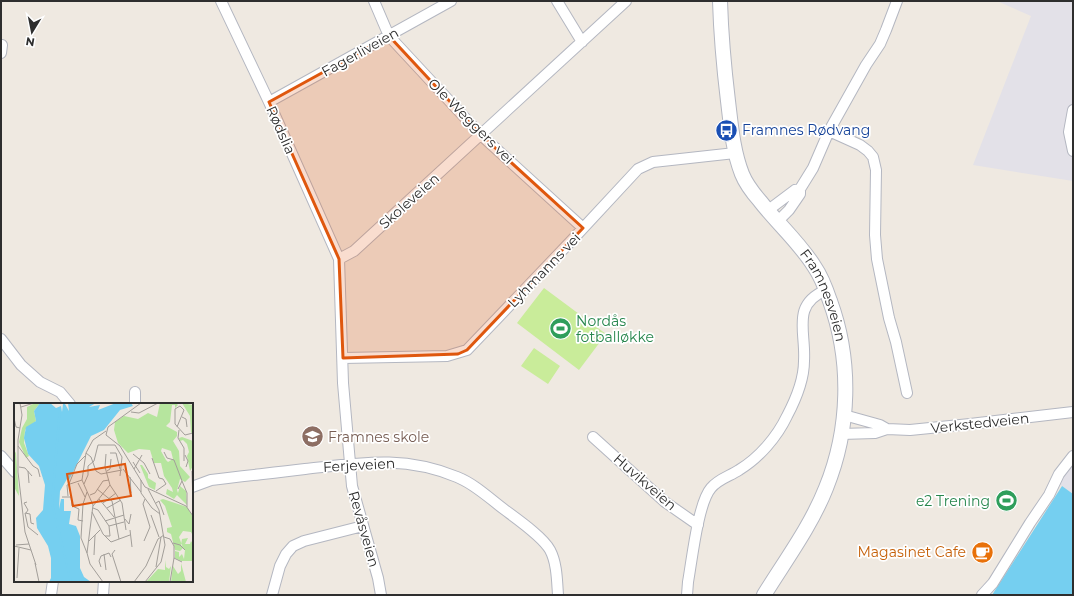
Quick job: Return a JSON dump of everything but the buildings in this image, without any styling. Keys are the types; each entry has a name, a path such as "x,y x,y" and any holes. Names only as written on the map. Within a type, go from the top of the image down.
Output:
{"main road":[{"name":"Framnesveien","path":"720,1 727,90 735,153 743,176 751,190 815,267 834,311 841,339 845,371 844,415 841,434 826,489 812,517 764,595"}],"street":[{"name":"Rødslia","path":"221,1 269,102 339,259"},
{"name":"Ole Weggers vei","path":"374,1 389,36 481,135 583,228"},
{"name":"Fagerliveien","path":"269,102 451,1"},
{"path":"557,1 582,42"},
{"name":"Skoleveien","path":"339,259 354,252 626,1"},
{"path":"777,222 800,194 800,189 813,168 829,131 866,65 880,44 897,1"},
{"path":"1073,110 1070,132 1073,151"},
{"path":"829,131 860,145 868,151 872,157 876,170 875,231 877,259 907,393"},
{"name":"Lyhmanns vei","path":"343,358 447,356 467,350 638,169 653,162 735,153"},
{"path":"767,211 791,194 794,190 800,189"},
{"path":"339,259 349,463"},
{"path":"687,595 688,582 703,503 710,488 717,482 738,472 750,463 771,441 787,417 800,386 804,362 802,318 804,308 812,297 826,290"},
{"path":"1,339 26,369 40,382 60,392 69,403"},
{"path":"135,403 136,392"},
{"name":"Verkstedveien","path":"841,434 875,433 887,429 918,429 1034,418 1073,412"},
{"name":"Verkstedveien","path":"844,415 880,425 887,429"},
{"name":"Huvikveien","path":"593,437 665,502 698,525"},
{"path":"1,456 14,471"},
{"path":"982,595 993,583 1049,495 1059,474 1073,456"},
{"name":"Ferjeveien","path":"193,486 211,480 349,463 387,461 408,463 429,468 458,477 472,485 507,511 544,542 550,551 554,562 558,595"},
{"name":"Revåsveien","path":"349,463 352,486 378,578 381,595"},
{"path":"272,595 280,566 286,554 293,546 304,541 363,526"},
{"path":"51,595 53,582"},
{"path":"103,595 104,582"}],"highlighted area":[{"path":"389,36 481,135 583,228 467,350 458,354 343,358 339,259 269,102"}],"shaded area":[{"path":"997,1 1073,1 1073,181 973,165 1031,16"},
{"path":"1073,456 1073,494 1056,482"}],"green space":[{"name":"Nordås fotballøkke","path":"544,288 606,334 579,370 517,323"},
{"path":"534,348 560,366 548,384 521,366"}],"water":[{"path":"1062,486 1073,494 1073,595 992,595"}],"place":[{"name":"Framnes Rødvang","path":"726,130"},
{"name":"Nordås fotballøkke","path":"561,329"},
{"name":"Framnes skole","path":"312,437"},
{"name":"e2 Trening","path":"1006,501"},
{"name":"Magasinet Cafe","path":"982,552"}]}
